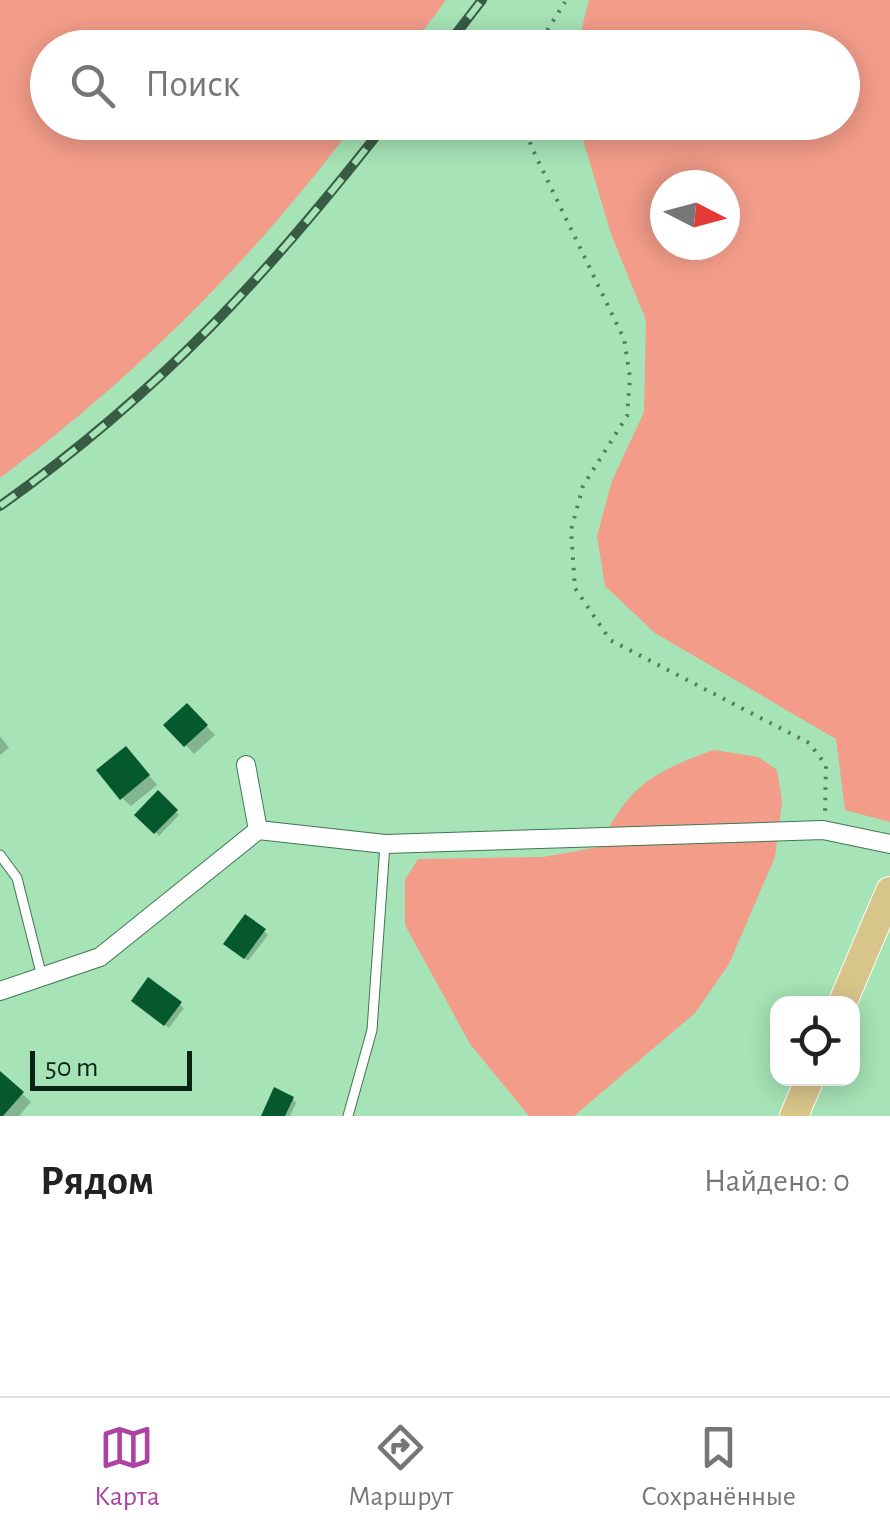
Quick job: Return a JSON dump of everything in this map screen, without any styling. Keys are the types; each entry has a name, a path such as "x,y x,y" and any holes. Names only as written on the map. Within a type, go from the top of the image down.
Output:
{"main road":[{"path":"845,996 890,891"},
{"path":"794,1116 807,1086"}],"street":[{"path":"246,765 258,830"},
{"path":"0,991 100,957 258,830 385,844 824,830 890,844"}],"lane":[{"path":"348,1116 372,1030 385,844"},
{"path":"0,856 16,878 42,977"}],"path":[{"path":"547,30 565,2"},
{"path":"529,140 624,339 630,376 626,416 582,486 569,554 575,588 610,640 809,743 826,766 824,830"}],"shaded area":[{"path":"0,0 446,0 424,30 30,30 30,140 342,140 276,221 191,313 98,399 0,478"},
{"path":"589,0 890,0 890,822 845,810 836,739 655,633 605,586 597,536 612,481 644,412 646,320 611,234 583,140 860,140 860,30 581,30"},
{"path":"714,750 758,757 777,770 782,802 775,857 729,964 695,1013 574,1116 529,1116 470,1044 405,925 405,880 418,859 543,857 599,847 620,809 644,784 674,766"}],"building":[{"path":"187,703 208,725 184,747 163,725"},
{"path":"126,746 150,775 120,800 96,770"},
{"path":"158,790 178,810 154,834 134,815"},
{"path":"245,914 266,929 244,959 223,944"},
{"path":"148,977 182,1002 164,1026 131,1001"},
{"path":"0,1071 24,1092 3,1116 0,1116"},
{"path":"274,1087 294,1097 285,1116 261,1116"}],"railway":[{"path":"459,30 482,0"},
{"path":"0,506 111,420 208,329 298,231 373,140"}]}
